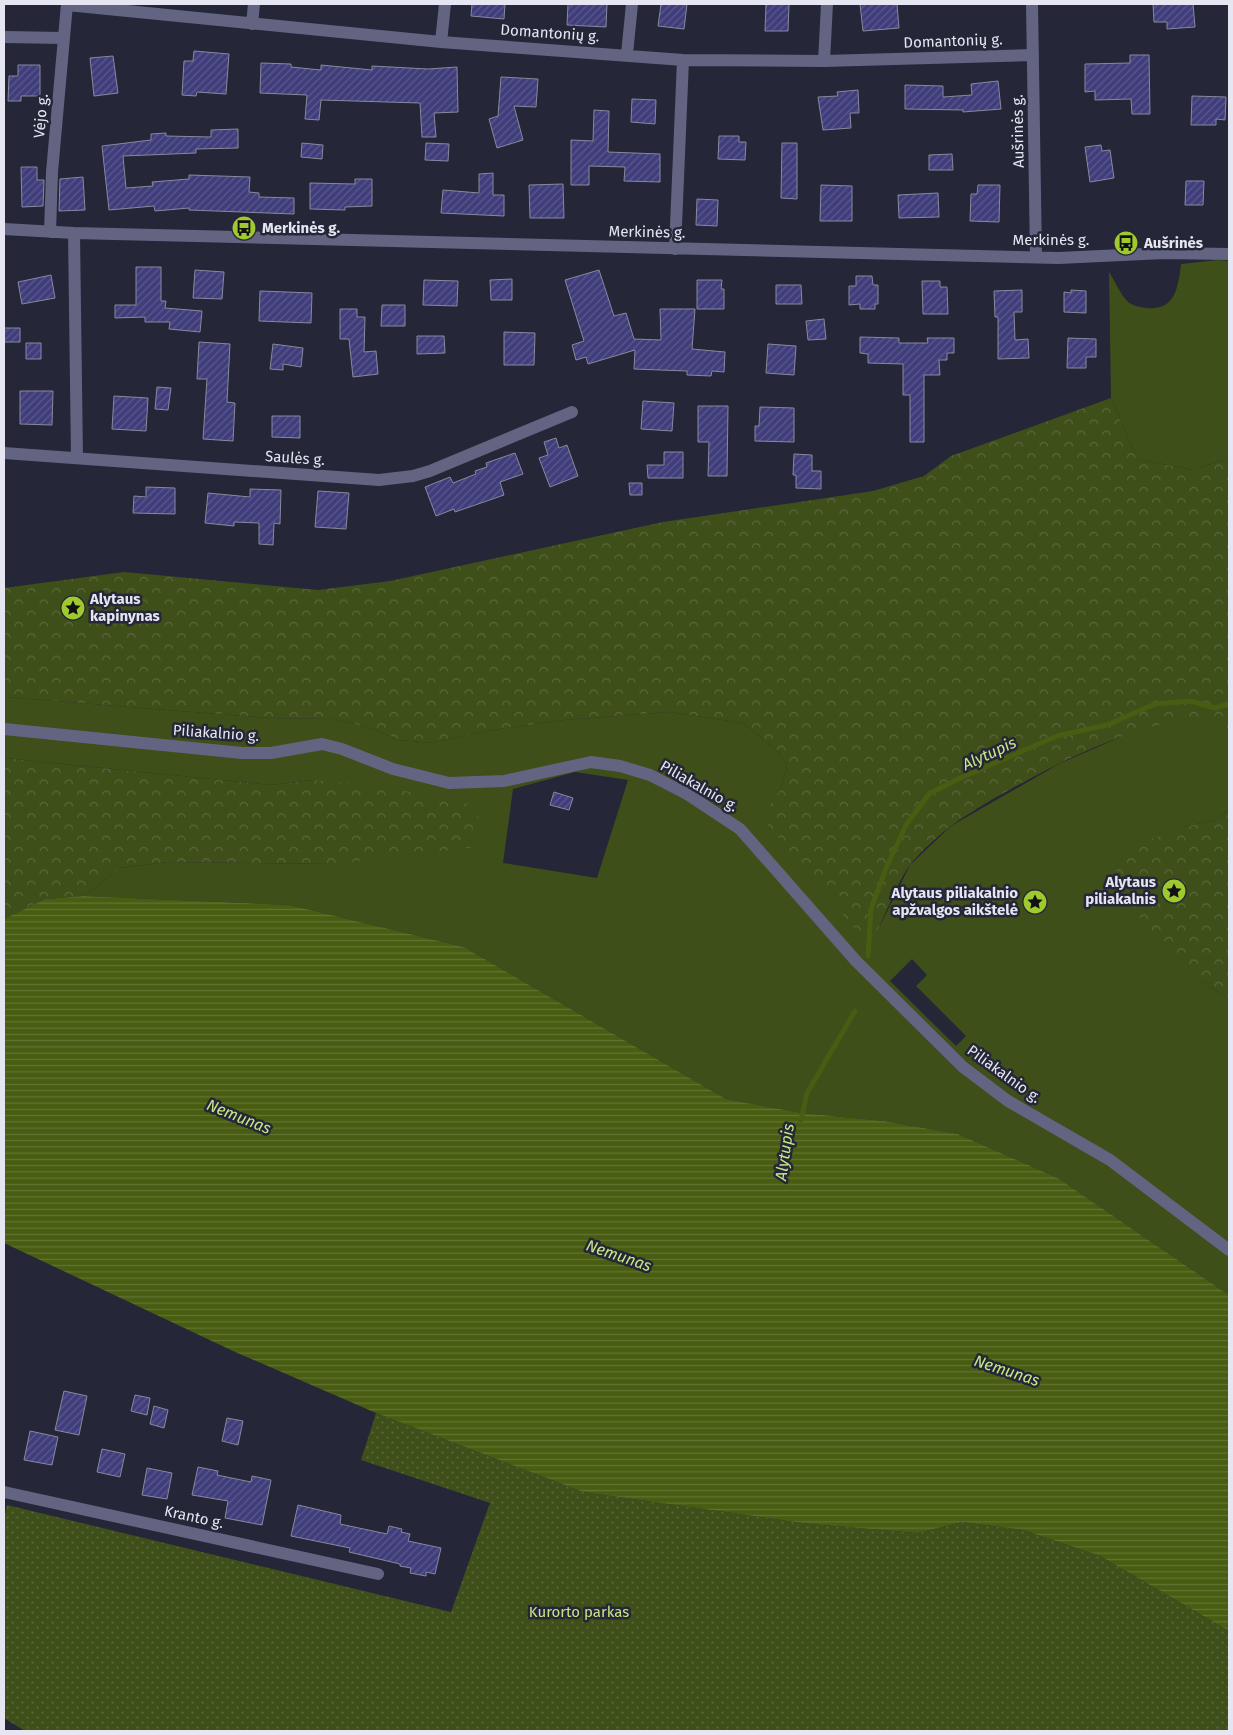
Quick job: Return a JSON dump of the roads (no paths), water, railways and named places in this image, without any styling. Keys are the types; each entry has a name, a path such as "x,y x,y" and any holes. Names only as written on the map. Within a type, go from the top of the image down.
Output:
{"street":[{"path":"252,24 254,4"},
{"path":"441,42 444,4"},
{"path":"628,54 632,4"},
{"path":"824,61 827,4"},
{"name":"Aušrinės g.","path":"1032,4 1036,257"},
{"name":"Domantonių g.","path":"67,5 441,42 628,54 683,60 824,61 1033,55"},
{"name":"Vėjo g.","path":"50,232 52,172 67,5"},
{"path":"4,36 64,38"},
{"path":"675,249 683,60"},
{"name":"Merkinės g.","path":"4,229 74,234 1036,257 1164,253 1229,254"},
{"path":"74,234 76,458"},
{"name":"Saulės g.","path":"4,452 218,470 379,480 397,479 430,471 572,412"},
{"name":"Piliakalnio g.","path":"4,729 242,753 271,753 322,744 342,749 393,769 449,783 504,782 591,762 620,766 650,775 687,794 740,829 856,961 963,1067 1008,1101 1110,1160 1229,1250"},
{"name":"Kranto g.","path":"4,1492 378,1574"}],"water":[{"name":"Nemunas","path":"84,896 290,905 464,947 726,1099 802,1113 884,1121 958,1134 1058,1178 1229,1295 1229,1631 1100,1556 1023,1530 962,1522 918,1533 810,1524 583,1492 376,1413 233,1351 4,1243 4,919 45,899"}],"waterway":[{"name":"Alytupis","path":"868,956 871,909 886,868 906,825 929,794 958,779 1057,736 1107,725 1155,704 1191,701 1215,708 1229,704"},
{"name":"Alytupis","path":"801,1120 807,1093 855,1011"}],"place":[{"name":"Merkinės g.","path":"244,228"},
{"name":"Aušrinės","path":"1126,243"},
{"name":"Alytaus kapinynas","path":"73,608"},
{"name":"Alytaus piliakalnis","path":"1174,891"},
{"name":"Alytaus piliakalnio apžvalgos aikštelė","path":"1035,902"}],"park label":[{"name":"Kurorto parkas","path":"579,1612"}]}
